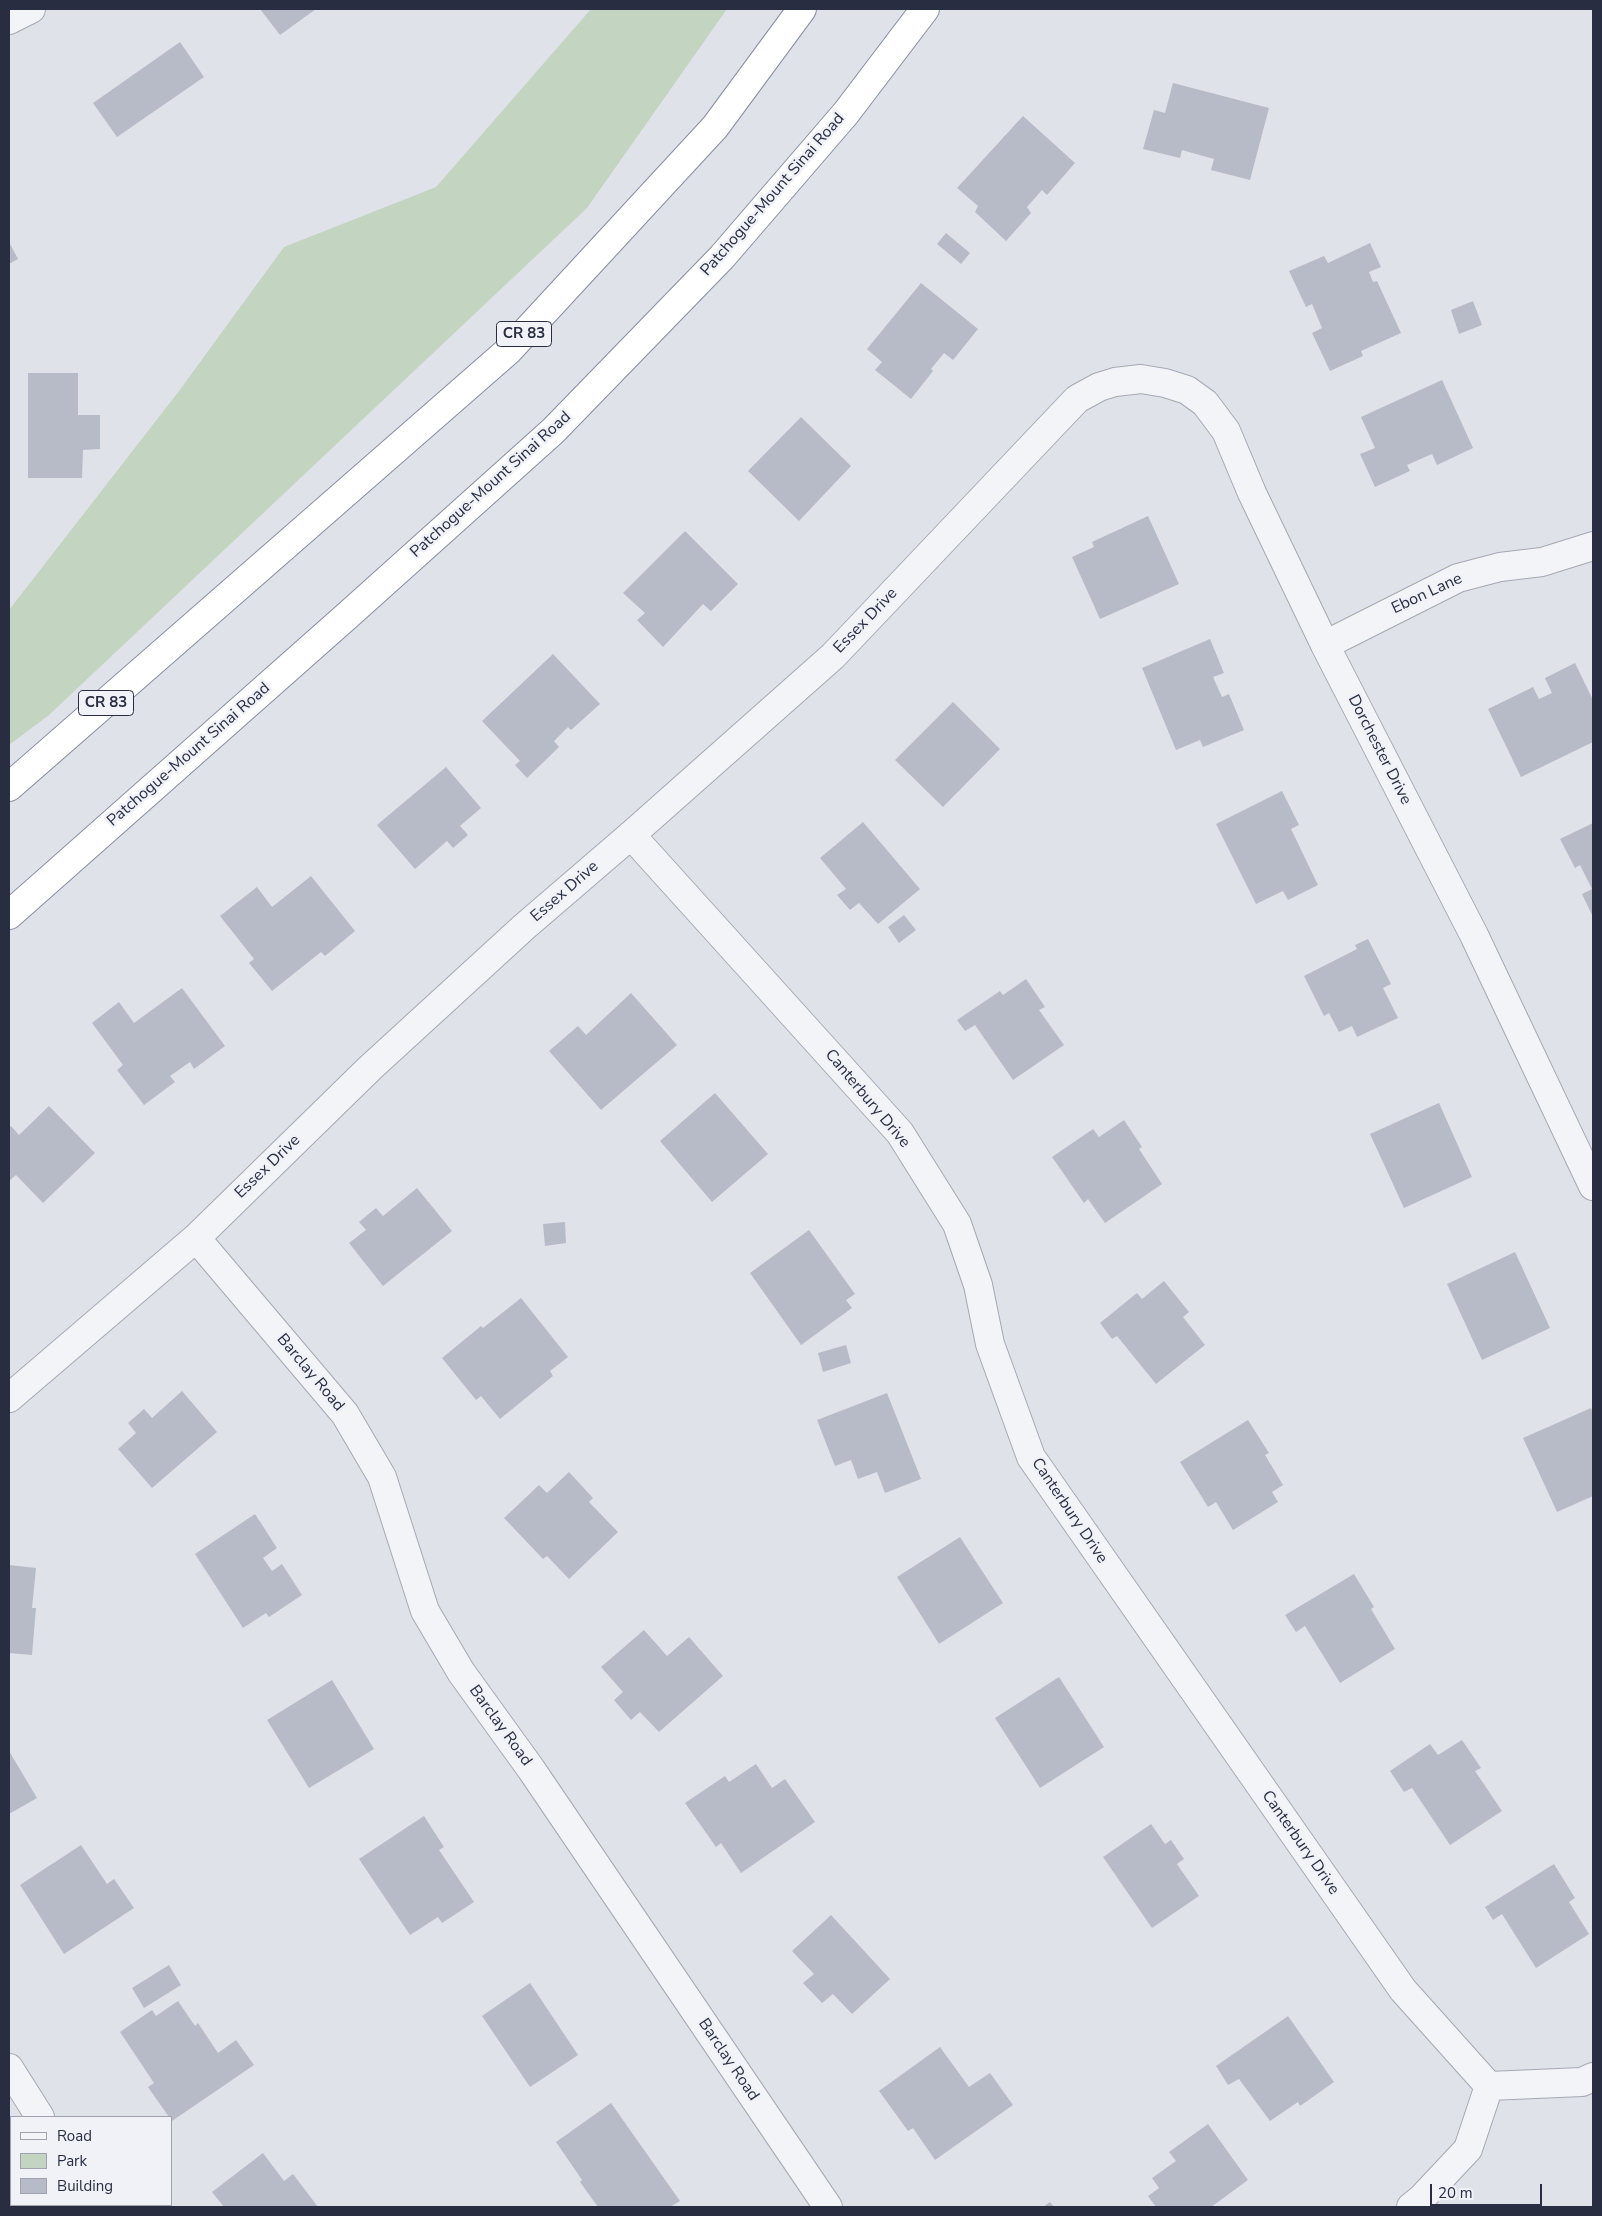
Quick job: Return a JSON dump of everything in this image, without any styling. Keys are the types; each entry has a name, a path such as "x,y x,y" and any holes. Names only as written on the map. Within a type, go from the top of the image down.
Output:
{"highway":[{"name":"CR 83","path":"9,787 508,351 715,127 802,9"},
{"name":"Patchogue-Mount Sinai Road","path":"9,914 553,431 722,257 846,113 925,9"}],"street":[{"path":"9,20 31,9"},
{"name":"Dorchester Drive","path":"1115,382 1141,379 1165,383 1187,390 1205,403 1226,431 1252,493 1325,645 1474,936 1593,1186"},
{"name":"Essex Drive","path":"9,1398 196,1238 370,1068 524,927 833,656 1077,399 1099,387 1115,382"},
{"name":"Ebon Lane","path":"1325,645 1458,578 1500,566 1542,562 1593,546"},
{"name":"Canterbury Drive","path":"631,835 900,1133 957,1224 978,1285 990,1344 1031,1457 1403,1990 1489,2086"},
{"name":"Barclay Road","path":"196,1238 345,1414 382,1477 425,1611 461,1672 531,1770 828,2207"},
{"path":"9,2068 39,2116"},
{"path":"1410,2207 1421,2199 1468,2149 1489,2086 1582,2082 1593,2077"}],"green space":[{"path":"591,9 727,9 587,208 49,715 9,745 9,610 179,391 284,247 436,187"}],"building":[{"path":"260,9 316,9 280,35"},
{"path":"180,42 204,77 117,137 93,103"},
{"path":"1173,83 1269,108 1250,180 1211,170 1214,159 1182,150 1180,158 1143,149 1154,110 1165,113"},
{"path":"1023,116 1075,163 1047,195 1042,190 1027,207 1031,213 1006,241 975,212 978,206 957,188"},
{"path":"946,233 970,253 961,264 937,244"},
{"path":"9,242 18,259 9,264"},
{"path":"1370,243 1381,267 1369,272 1373,282 1377,281 1401,333 1361,351 1363,356 1330,371 1312,333 1322,328 1312,304 1306,307 1289,271 1324,256 1328,263"},
{"path":"921,283 978,329 953,360 944,353 931,369 933,371 911,399 875,370 882,362 867,349"},
{"path":"1473,301 1482,325 1459,334 1451,310"},
{"path":"28,373 78,373 78,415 100,415 100,449 83,450 82,478 28,478"},
{"path":"1442,380 1473,448 1437,465 1432,454 1407,465 1410,471 1375,487 1360,454 1375,448 1361,417"},
{"path":"801,417 851,466 799,521 748,471"},
{"path":"1148,516 1179,584 1100,619 1072,557 1094,547 1092,542"},
{"path":"685,531 738,584 711,611 703,604 663,647 637,620 645,613 623,593"},
{"path":"1210,639 1224,673 1213,677 1222,697 1229,694 1244,730 1203,747 1200,740 1176,750 1142,668"},
{"path":"553,654 600,704 571,730 568,727 554,741 559,747 527,778 515,765 520,761 482,721"},
{"path":"1575,663 1593,700 1593,742 1521,777 1488,709 1533,687 1539,699 1552,693 1545,678"},
{"path":"953,702 1000,749 943,807 895,760"},
{"path":"446,767 481,808 460,826 468,835 453,848 447,841 415,869 377,825"},
{"path":"1282,791 1299,825 1291,829 1318,885 1288,900 1283,891 1256,904 1216,824"},
{"path":"863,822 920,889 878,924 859,903 850,910 837,895 846,889 820,858"},
{"path":"1593,823 1593,917 1582,894 1592,889 1580,865 1575,868 1560,839"},
{"path":"311,876 355,931 325,956 321,952 272,991 249,963 254,959 220,916 257,887 272,907"},
{"path":"904,915 916,930 899,943 888,927"},
{"path":"1368,939 1391,984 1383,988 1398,1018 1357,1037 1352,1026 1339,1032 1329,1013 1324,1016 1304,976 1357,949 1355,945"},
{"path":"1026,979 1045,1007 1039,1010 1064,1045 1013,1080 975,1025 965,1031 957,1020 1000,991 1003,995"},
{"path":"182,988 225,1046 194,1069 190,1062 170,1076 175,1082 144,1105 117,1070 123,1065 92,1023 119,1002 134,1023"},
{"path":"631,993 677,1045 601,1110 549,1051 578,1026 586,1035"},
{"path":"715,1093 768,1154 712,1202 660,1141"},
{"path":"1439,1103 1472,1177 1404,1208 1370,1134"},
{"path":"49,1106 95,1153 43,1203 16,1175 9,1181 9,1129 11,1126 19,1135"},
{"path":"1124,1120 1142,1147 1139,1149 1162,1184 1105,1223 1088,1199 1084,1203 1052,1157 1093,1129 1099,1137"},
{"path":"417,1188 452,1231 383,1286 349,1243 366,1230 359,1222 376,1208 383,1216"},
{"path":"565,1222 566,1243 545,1246 543,1224"},
{"path":"809,1230 855,1294 846,1300 852,1308 801,1345 750,1273"},
{"path":"1515,1252 1550,1328 1482,1360 1447,1284"},
{"path":"1164,1281 1189,1312 1183,1317 1205,1345 1156,1384 1117,1336 1112,1339 1100,1323 1137,1293 1142,1299"},
{"path":"521,1298 568,1357 550,1371 553,1376 500,1419 481,1396 476,1400 442,1358 481,1326 483,1328"},
{"path":"846,1345 851,1363 823,1372 818,1353"},
{"path":"182,1391 217,1432 152,1488 118,1449 136,1433 128,1423 144,1409 152,1418"},
{"path":"887,1393 921,1479 885,1493 877,1472 858,1479 851,1460 835,1466 817,1420"},
{"path":"1591,1408 1593,1414 1593,1496 1557,1512 1523,1438"},
{"path":"1248,1420 1269,1453 1265,1455 1283,1485 1272,1492 1278,1502 1233,1530 1216,1502 1208,1507 1180,1462"},
{"path":"569,1472 593,1498 589,1502 618,1532 569,1579 547,1556 543,1559 504,1518 539,1485 547,1493"},
{"path":"255,1514 277,1548 263,1558 272,1571 282,1564 302,1595 269,1617 266,1613 243,1628 195,1554"},
{"path":"960,1537 1003,1603 939,1644 897,1577"},
{"path":"9,1565 36,1568 32,1608 36,1608 32,1655 9,1653"},
{"path":"1354,1574 1374,1607 1371,1609 1395,1649 1340,1683 1305,1626 1296,1632 1285,1615"},
{"path":"644,1630 667,1656 689,1637 723,1676 659,1732 640,1712 631,1720 614,1700 623,1692 601,1667"},
{"path":"1059,1677 1104,1747 1040,1788 995,1718"},
{"path":"332,1680 374,1749 309,1788 267,1720"},
{"path":"1462,1740 1481,1768 1475,1771 1502,1811 1450,1845 1412,1788 1404,1792 1390,1771 1430,1744 1438,1755"},
{"path":"9,1751 37,1798 9,1814"},
{"path":"756,1764 772,1788 785,1779 815,1822 741,1873 721,1843 716,1847 685,1803 725,1776 729,1782"},
{"path":"424,1816 444,1847 439,1850 474,1902 442,1923 438,1917 410,1935 359,1859"},
{"path":"1151,1824 1165,1844 1171,1840 1184,1859 1177,1864 1199,1896 1152,1928 1103,1857"},
{"path":"81,1845 107,1884 114,1879 134,1908 64,1954 20,1885"},
{"path":"1554,1864 1575,1898 1569,1902 1589,1934 1536,1968 1502,1914 1493,1920 1485,1907"},
{"path":"831,1915 890,1979 852,2014 833,1994 822,2003 803,1983 814,1974 792,1951"},
{"path":"169,1965 181,1985 144,2008 132,1988"},
{"path":"530,1983 578,2055 530,2087 482,2016"},
{"path":"178,2001 195,2026 198,2023 218,2053 236,2040 254,2065 172,2121 172,2116 168,2116 148,2087 154,2083 120,2032 152,2010 156,2016"},
{"path":"1288,2016 1334,2082 1300,2106 1298,2102 1270,2121 1239,2079 1228,2085 1216,2066"},
{"path":"940,2047 969,2087 990,2073 1013,2105 935,2160 913,2128 908,2131 879,2091"},
{"path":"611,2103 680,2201 670,2207 598,2207 580,2182 582,2180 556,2142"},
{"path":"1208,2124 1248,2180 1211,2207 1156,2207 1148,2196 1159,2188 1152,2178 1176,2161 1169,2152"},
{"path":"263,2153 284,2181 293,2174 318,2207 224,2207 212,2192"},
{"path":"1050,2202 1054,2207 1043,2207"}]}
